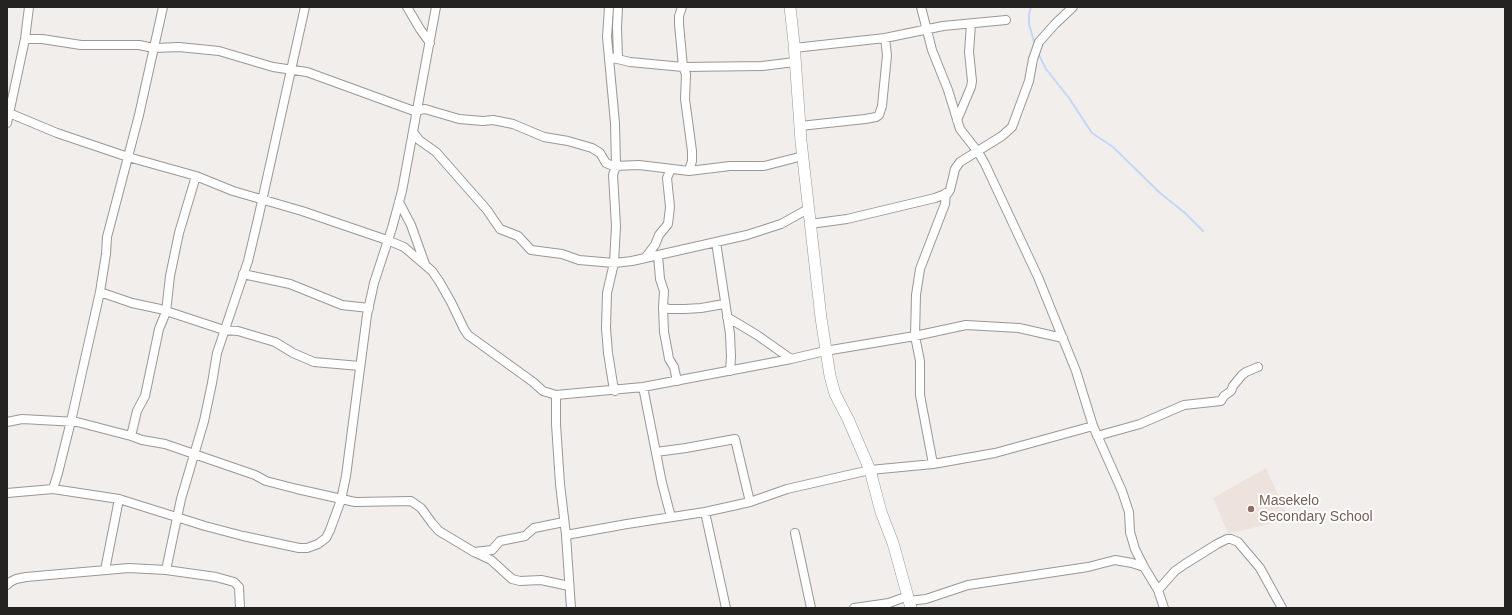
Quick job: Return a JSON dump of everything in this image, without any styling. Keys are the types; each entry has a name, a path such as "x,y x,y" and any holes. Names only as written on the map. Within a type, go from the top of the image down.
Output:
{"street":[{"path":"7,123 25,39 29,7"},
{"path":"53,489 71,421 100,292 107,237 139,115 163,7"},
{"path":"166,570 177,517 212,383 217,353 224,330 230,317 257,226 292,69 304,7"},
{"path":"407,7 430,43"},
{"path":"7,493 53,489 119,499 243,536 299,548 306,548 318,544 326,538 341,500 346,476 369,308 374,283 392,228 402,191 436,7"},
{"path":"609,7 607,37 614,98 616,166 613,175 616,215 614,263 607,293 606,328 608,353 613,384 616,391"},
{"path":"618,7 618,59"},
{"path":"682,7 679,18 683,67 686,74 685,99 692,151 692,161 689,171"},
{"path":"790,7 808,209 825,350 835,394 848,419 870,470 881,512 893,543 910,601"},
{"path":"921,7 932,50 948,90 962,133 978,152 1038,277 1076,371 1093,426 1114,471 1124,497 1130,520 1132,540 1144,567 1158,590 1164,608"},
{"path":"810,224 848,219 946,194 950,190 957,165 964,159 978,152 1002,136 1012,126 1029,81 1033,60 1039,42 1073,7"},
{"path":"794,48 885,38 943,26 1006,20"},
{"path":"957,120 972,82 968,52 971,24"},
{"path":"25,39 42,38 81,45 125,45 154,48 179,47 212,50 273,67 292,69 319,76 411,110 426,110 460,119 483,121 493,120 508,123 544,137 568,141 592,148 600,152 606,162 610,165 616,166 639,165 689,171 733,166 764,166 803,156"},
{"path":"800,126 865,119 876,117 879,114 882,106 887,55 885,38"},
{"path":"609,57 683,67 762,66 795,62"},
{"path":"9,113 128,157 196,176 233,191 262,199 404,247 426,266 439,281 468,334 543,391 556,395 616,391 643,387 791,359 825,350 974,325 1026,329 1062,338"},
{"path":"413,132 419,140 440,156 487,210 500,229 518,236 531,250 562,254 579,260 614,263 645,258 747,235 781,224 808,209"},
{"path":"645,258 655,245 659,235 668,224 670,207 667,178 671,169"},
{"path":"131,436 137,411 145,396 158,336 166,312 170,276 179,233 196,176"},
{"path":"933,464 920,395 920,361 915,336 918,278 945,204 946,194"},
{"path":"399,202 411,225 426,266"},
{"path":"716,242 731,349 730,371"},
{"path":"658,255 660,279 664,291 664,332 668,358 674,367 677,381"},
{"path":"243,274 290,284 342,305 369,308"},
{"path":"100,292 132,303 160,309 224,330 238,331 275,342 293,354 314,362 360,366"},
{"path":"663,308 701,308 724,304"},
{"path":"727,317 757,335 791,359"},
{"path":"1098,436 1140,424 1184,405 1221,401 1224,396 1231,391 1232,387 1242,375 1258,367"},
{"path":"643,387 662,483 671,517"},
{"path":"556,395 556,424 560,484 566,535 571,608"},
{"path":"7,422 22,419 56,422 71,421 142,440 165,444 255,475 278,485 341,500 358,502 411,501 421,508 440,531 495,563 504,573 515,580 542,580 569,586"},
{"path":"566,535 705,512 750,502 787,490 870,470 933,464 1008,450 1093,426"},
{"path":"656,452 735,439 750,502"},
{"path":"105,570 119,499"},
{"path":"705,512 726,608"},
{"path":"474,552 492,550 500,541 525,536 534,528 564,522"},
{"path":"795,533 811,608"},
{"path":"1158,590 1175,571 1185,564 1217,544 1227,539 1231,539 1238,542 1260,568 1282,608"},
{"path":"854,608 926,599 968,585 1088,567 1115,560 1132,562 1144,567"},
{"path":"7,585 16,579 26,577 129,568 166,570 216,577 234,582 239,587 240,608"}],"shaded area":[{"name":"Masekelo Secondary School","path":"1266,468 1289,519 1228,534 1213,498"}],"waterway":[{"path":"1031,7 1029,24 1035,45"},
{"path":"1038,53 1046,69 1069,98 1092,133 1113,147 1160,193 1185,213 1203,231"}],"place":[{"name":"Masekelo Secondary School","path":"1251,509"}]}
